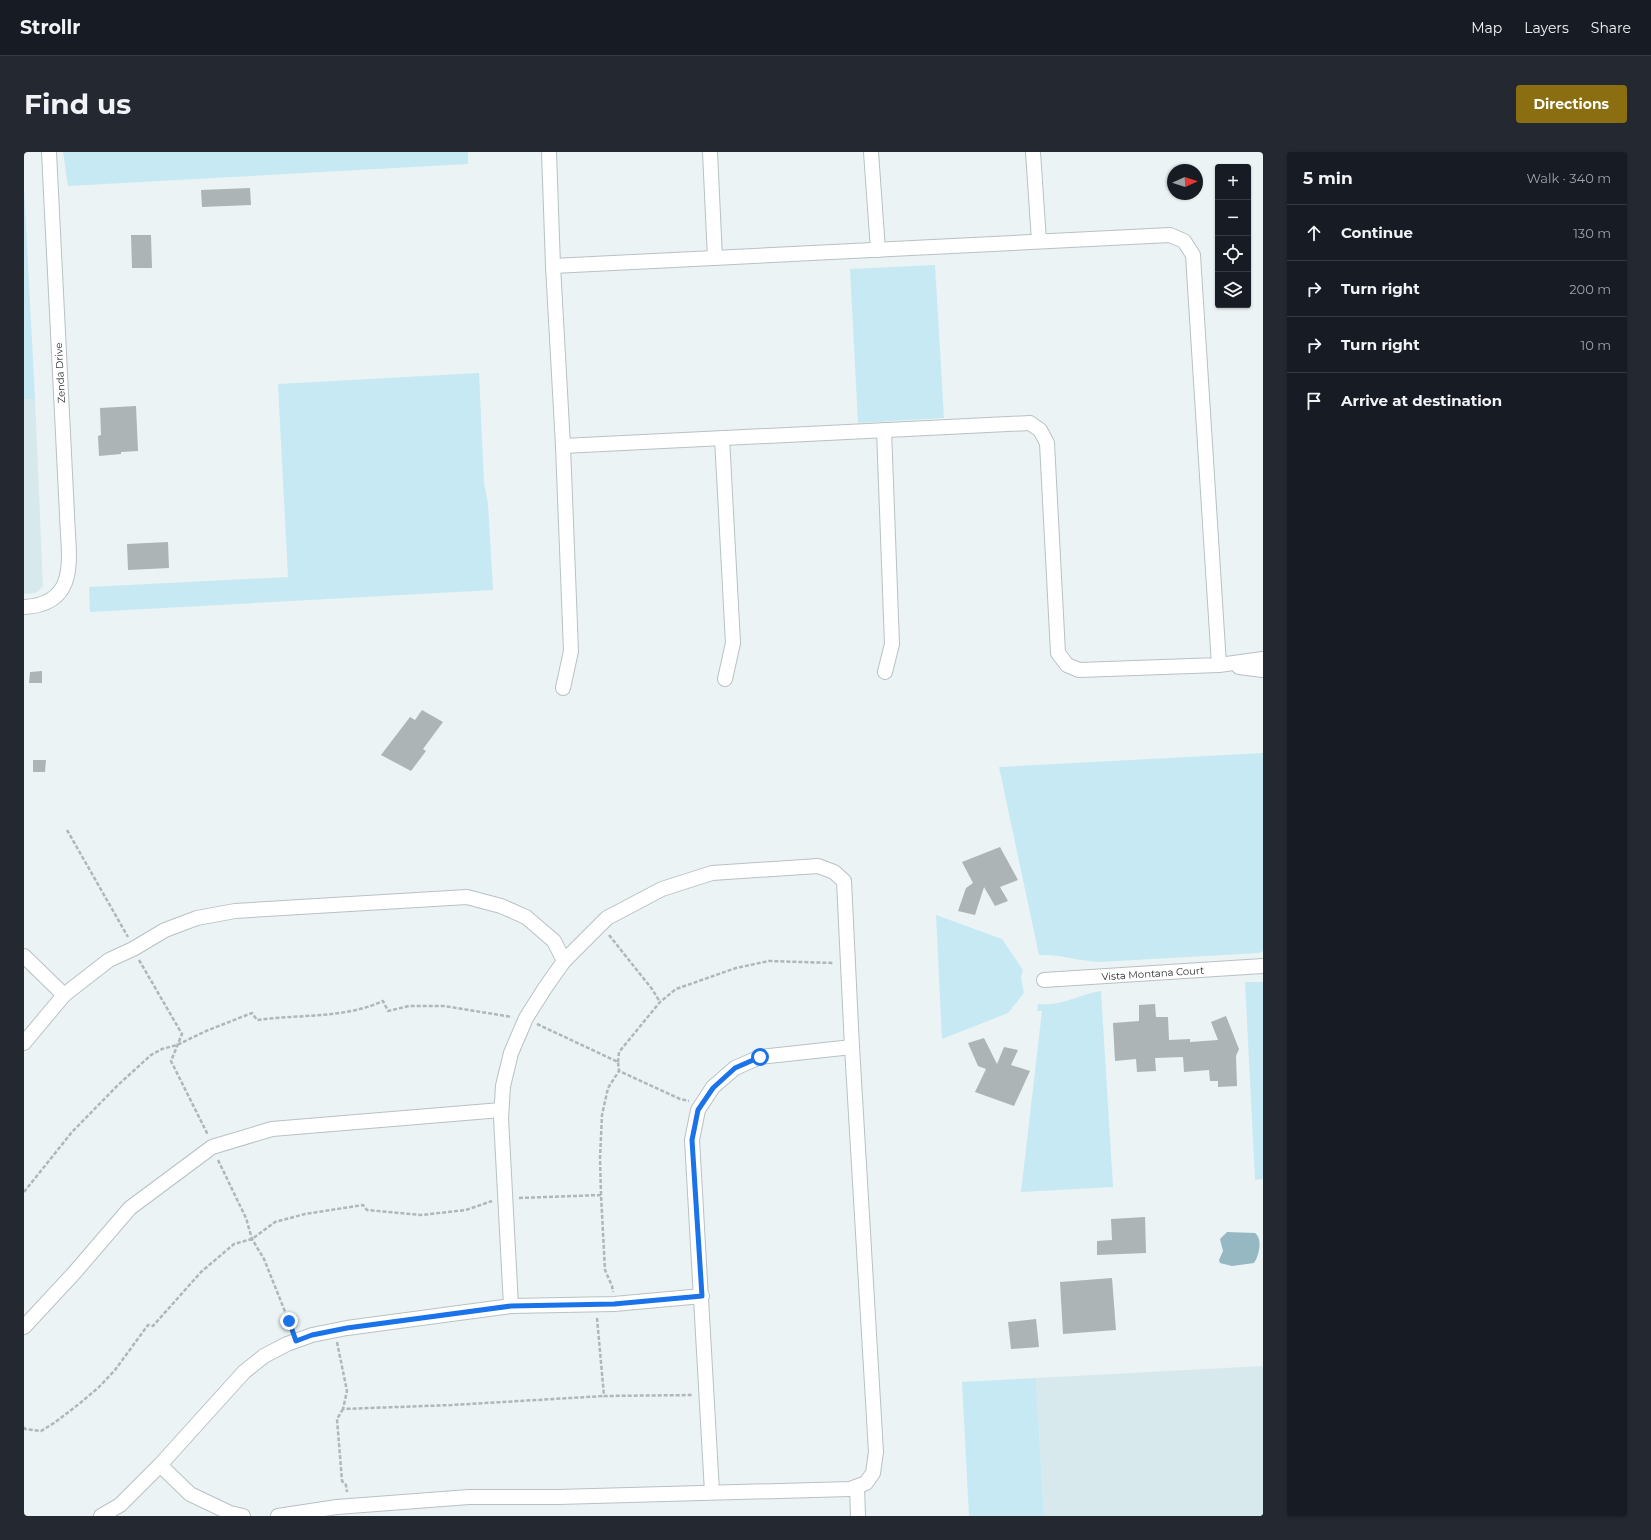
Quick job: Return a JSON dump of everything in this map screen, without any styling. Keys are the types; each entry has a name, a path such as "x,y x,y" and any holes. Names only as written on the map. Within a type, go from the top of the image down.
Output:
{"street":[{"name":"Zenda Drive","path":"24,607 47,604 60,593 67,580 67,522 49,152"},
{"path":"549,152 571,651 563,688"},
{"path":"710,152 715,258"},
{"path":"871,152 878,250"},
{"path":"1033,152 1039,241"},
{"path":"553,266 1170,235 1184,241 1193,255 1219,665"},
{"path":"563,446 1030,423 1040,430 1047,443 1058,653 1067,665 1079,670 1219,665 1263,659"},
{"path":"884,430 892,644 885,672"},
{"path":"722,438 732,643 725,679"},
{"path":"1219,665 1263,670"},
{"path":"278,1516 350,1506 469,1497 558,1497 850,1489 866,1483 873,1473 876,1452 852,1047 844,881 834,872 818,866 712,873 662,889 607,918 564,961 526,1018 511,1053 503,1086 501,1110 511,1306"},
{"path":"24,1043 64,995 109,960 134,949 165,930 197,918 236,911 467,897 501,906 526,917 554,941 564,961"},
{"path":"24,956 64,995"},
{"name":"Vista Montana Court","path":"1044,980 1263,967"},
{"path":"712,1492 692,1140 698,1110 713,1088 735,1068 760,1057 852,1047"},
{"path":"24,1327 75,1272 130,1208 212,1147 272,1129 501,1110"},
{"path":"101,1516 120,1505 160,1465 244,1372 264,1356 312,1335 335,1330 511,1306 596,1305 702,1296"},
{"path":"160,1465 190,1494 230,1513 243,1516"},
{"path":"857,1487 858,1516"}],"path":[{"path":"67,830 182,1034 171,1061 246,1218 252,1239 264,1260 296,1341"},
{"path":"600,925 652,989 660,1002"},
{"path":"614,1304 612,1286 606,1270 600,1158 602,1116 608,1088 619,1071 619,1052 660,1002 676,989 736,968 768,961 835,963 848,961"},
{"path":"24,1192 72,1132 118,1085 151,1055 162,1049 177,1045 206,1031 252,1013 258,1020 279,1017 323,1016 370,1007 383,1001 388,1011 409,1006 444,1006 506,1017 526,1018 618,1062"},
{"path":"619,1071 680,1099 693,1102 700,1107"},
{"path":"24,1427 25,1429 41,1430 54,1423 79,1404 99,1387 115,1370 148,1325 153,1326 201,1272 234,1244 252,1239 275,1222 313,1213 363,1205 367,1210 421,1215 466,1210 505,1198 601,1195"},
{"path":"596,1305 604,1396"},
{"path":"335,1330 346,1391 343,1409 337,1418 342,1482 346,1485 350,1506"},
{"path":"343,1409 452,1405 604,1396 707,1393"}],"shaded area":[{"path":"63,152 468,152 468,164 68,186"},
{"path":"24,187 35,399 24,399"},
{"path":"935,265 944,418 858,423 850,269"},
{"path":"479,373 484,483 488,504 493,590 90,612 89,587 288,577 278,384"},
{"path":"24,399 35,399 43,586 36,593 24,594"},
{"path":"1263,753 1263,951 1259,953 1099,962 1039,955 999,767"},
{"path":"936,915 1002,939 1023,970 1021,978 1024,993 1008,1013 942,1039"},
{"path":"1245,982 1263,982 1263,1179 1255,1180"},
{"path":"1101,991 1113,1187 1021,1192 1042,1011 1037,1011 1038,1004 1054,1004"},
{"path":"1227,1232 1255,1233 1260,1243 1254,1263 1232,1266 1220,1263 1219,1260 1223,1251 1220,1239"},
{"path":"1263,1366 1263,1516 1044,1516 1036,1378"},
{"path":"1036,1378 1044,1516 969,1516 962,1382"}],"building":[{"path":"250,188 251,205 202,207 201,190"},
{"path":"131,235 151,235 152,268 132,268"},
{"path":"136,406 138,451 99,456 98,436 101,435 100,408"},
{"path":"168,542 169,568 128,570 127,544"},
{"path":"42,671 42,683 29,683 30,672"},
{"path":"422,710 443,722 423,749 426,751 411,771 381,755 410,717 415,720"},
{"path":"33,760 46,760 45,772 33,772"},
{"path":"1000,847 1018,880 1000,887 1008,901 995,906 984,887 975,915 958,911 966,888 973,883 962,862"},
{"path":"1155,1004 1156,1017 1168,1017 1169,1040 1190,1039 1190,1042 1218,1040 1211,1022 1226,1016 1239,1049 1236,1056 1237,1086 1218,1087 1218,1081 1210,1081 1209,1070 1184,1072 1183,1057 1155,1058 1156,1071 1137,1072 1136,1059 1115,1061 1113,1023 1139,1021 1139,1005"},
{"path":"984,1038 997,1064 1004,1047 1018,1050 1011,1065 1030,1071 1014,1106 975,1092 986,1069 978,1066 968,1043"},
{"path":"1145,1217 1146,1253 1097,1255 1097,1241 1112,1240 1111,1219"},
{"path":"1112,1278 1116,1330 1063,1334 1060,1282"},
{"path":"1036,1319 1039,1347 1011,1349 1008,1322"}],"route":[{"path":"289,1321 296,1341 312,1335 347,1328 511,1306 614,1304 702,1296 692,1140 698,1110 713,1088 735,1068 760,1057"}]}
